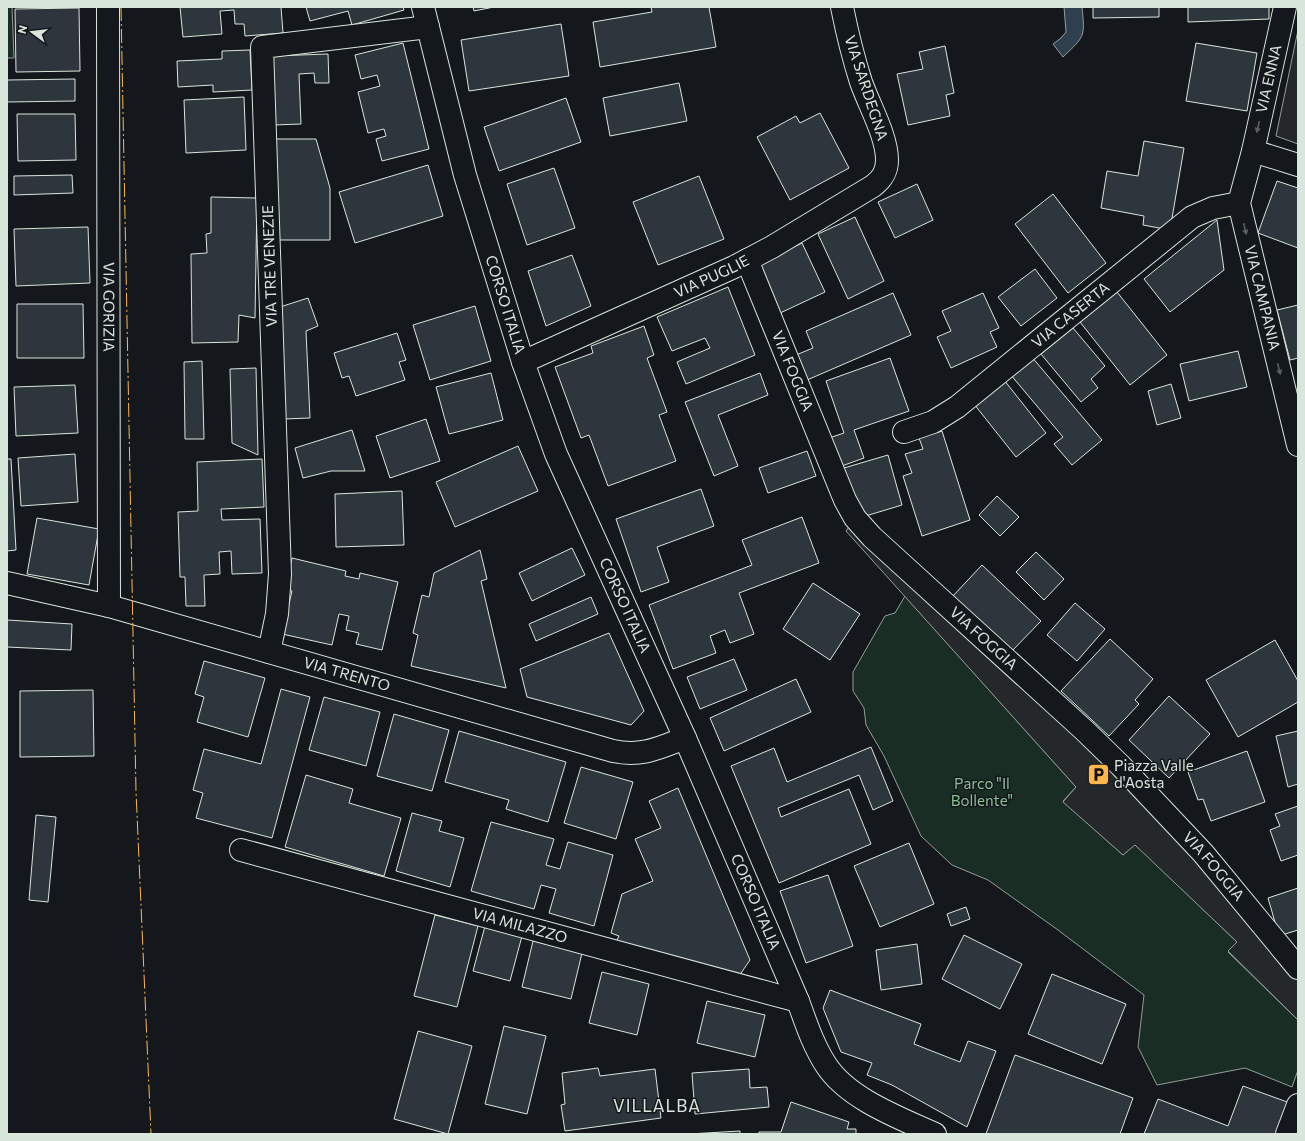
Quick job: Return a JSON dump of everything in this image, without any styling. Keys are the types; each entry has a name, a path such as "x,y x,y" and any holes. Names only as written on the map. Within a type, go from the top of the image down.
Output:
{"street":[{"name":"VIA GORIZIA","path":"108,7 109,606"},
{"name":"VIA SARDEGNA","path":"842,7 857,68 885,144 887,162 886,169"},
{"name":"VIA ENNA","path":"1253,151 1286,7"},
{"name":"CORSO ITALIA","path":"426,17 465,175 523,362 556,454 685,738 798,1001 808,1031 826,1066 843,1084 874,1105 925,1132"},
{"name":"VIA TRE VENEZIE","path":"270,652 277,614 280,574 262,46 426,17"},
{"path":"1253,151 1298,166"},
{"name":"VIA CAMPANIA","path":"1253,151 1239,203 1298,445"},
{"name":"VIA PUGLIE","path":"523,362 734,267 766,250 873,186 884,176 886,169"},
{"name":"VIA CASERTA","path":"904,432 937,420 957,407 1192,217 1213,208 1239,203"},
{"name":"VIA FOGGIA","path":"747,260 845,500 856,518 872,537 1084,730 1121,766 1203,853 1298,968"},
{"name":"VIA TRENTO","path":"7,583 109,606 613,752 637,754 660,748 685,738"},
{"name":"VIA MILAZZO","path":"241,850 798,1001"},
{"path":"1287,1134 1298,1105"}],"green space":[{"path":"7,7 12,7 14,58 7,58"},
{"name":"Parco \"Il Bollente\"","path":"905,596 1076,787 1063,801 1123,855 1135,844 1237,942 1228,952 1298,1020 1298,1070 1292,1087 1245,1068 1157,1085 1138,1047 1144,995 1058,930 988,880 952,865 921,836 884,756 866,725 864,708 853,691 853,672 885,616 895,613"}],"shaded area":[{"path":"1298,30 1298,144 1276,136"},
{"name":"Piazza Valle d'Aosta","path":"855,518 1084,730 1298,968 1298,1020 1228,951 1237,942 1135,845 1123,855 1063,802 1076,787 846,531"}],"water":[{"path":"1064,7 1082,7 1083,30 1082,35 1076,45 1063,57 1053,44 1066,32"}],"building":[{"path":"180,7 281,7 283,33 245,36 244,24 235,24 234,10 220,11 222,34 183,37"},
{"path":"306,7 403,7 404,10 352,25 348,11 310,21"},
{"path":"473,7 494,7 474,11"},
{"path":"651,7 709,7 716,47 600,67 593,22 652,12"},
{"path":"1093,7 1159,7 1159,17 1093,18"},
{"path":"1188,7 1269,7 1269,19 1188,22"},
{"path":"79,8 80,71 16,72 15,9"},
{"path":"561,24 569,76 469,91 461,40"},
{"path":"403,43 429,149 382,161 376,139 386,136 384,129 368,133 358,92 380,86 377,75 361,79 355,55"},
{"path":"1196,43 1257,53 1247,111 1186,101"},
{"path":"945,46 954,93 946,95 950,116 908,125 897,74 923,69 919,52"},
{"path":"250,50 252,90 213,92 213,85 178,87 177,61 222,59 222,51"},
{"path":"328,54 329,83 315,83 314,73 299,74 301,124 274,125 273,56"},
{"path":"75,79 75,101 7,102 7,80"},
{"path":"679,83 687,121 610,136 603,98"},
{"path":"244,97 246,150 186,153 184,100"},
{"path":"566,98 581,142 499,171 484,127"},
{"path":"820,113 849,168 790,200 757,137 796,116 800,123"},
{"path":"17,114 75,114 76,160 18,161"},
{"path":"274,139 316,139 330,188 330,240 274,240"},
{"path":"1144,141 1184,148 1170,230 1143,225 1144,216 1101,208 1107,171 1138,176"},
{"path":"428,165 443,216 355,243 339,192"},
{"path":"554,168 575,228 527,245 507,184"},
{"path":"72,175 73,193 14,195 14,176"},
{"path":"699,176 724,239 658,265 633,202"},
{"path":"1277,181 1298,188 1298,248 1258,233"},
{"path":"917,184 933,220 895,238 878,202"},
{"path":"1053,194 1106,263 1068,293 1015,224"},
{"path":"211,197 257,198 255,318 239,315 238,342 192,343 191,254 207,253 206,234 211,233"},
{"path":"855,217 884,281 848,299 818,234"},
{"path":"1217,220 1224,270 1170,312 1144,279"},
{"path":"88,227 90,283 16,286 14,229"},
{"path":"802,243 825,292 778,314 756,265"},
{"path":"572,255 591,306 546,326 528,271"},
{"path":"1035,269 1057,298 1021,326 998,297"},
{"path":"728,287 755,355 686,384 677,362 710,348 705,338 672,351 657,317"},
{"path":"1117,292 1167,355 1130,385 1080,322"},
{"path":"893,293 911,335 807,380 796,355 813,348 806,331"},
{"path":"983,293 999,328 990,332 997,347 951,368 937,337 951,331 942,311"},
{"path":"308,298 318,326 306,331 310,418 284,419 280,307"},
{"path":"17,304 83,304 84,358 17,358"},
{"path":"1298,305 1298,358 1290,360 1277,310"},
{"path":"475,306 491,361 430,380 413,325"},
{"path":"644,326 654,355 647,358 667,412 659,415 676,461 608,486 589,435 581,438 555,367 593,353 591,346"},
{"path":"1073,328 1105,366 1091,379 1098,388 1081,402 1041,354"},
{"path":"397,333 406,360 399,362 405,380 356,396 349,376 342,378 334,353"},
{"path":"1238,351 1247,387 1189,401 1180,364"},
{"path":"1031,356 1102,440 1072,465 1054,444 1063,437 1010,374"},
{"path":"890,358 909,411 854,430 864,458 839,467 829,438 844,433 826,381"},
{"path":"202,361 204,439 185,439 184,362"},
{"path":"256,368 258,455 232,443 230,369"},
{"path":"491,373 503,420 449,434 436,387"},
{"path":"760,373 768,395 718,415 738,466 714,476 685,402"},
{"path":"1004,380 1046,433 1016,457 974,404"},
{"path":"1171,384 1181,418 1157,425 1148,391"},
{"path":"75,385 78,433 16,436 14,387"},
{"path":"426,419 440,461 390,478 376,436"},
{"path":"352,430 365,471 331,471 303,478 295,448"},
{"path":"942,431 970,520 922,536 903,476 912,473 905,454 923,449 919,438"},
{"path":"518,446 538,491 455,527 436,482"},
{"path":"807,451 816,476 768,493 759,468"},
{"path":"75,454 78,502 21,506 18,458"},
{"path":"888,455 902,505 859,518 844,468"},
{"path":"7,459 11,459 16,550 7,551"},
{"path":"262,459 264,507 221,509 222,520 260,519 262,573 232,574 231,551 219,552 220,574 204,575 205,606 186,606 185,577 180,577 178,512 198,511 197,462"},
{"path":"701,489 714,526 657,547 669,582 641,592 616,519"},
{"path":"402,491 404,545 336,547 335,494"},
{"path":"997,496 1019,517 1000,536 979,515"},
{"path":"802,517 819,563 739,593 754,634 730,643 725,630 710,636 716,653 673,669 649,605 752,565 742,540"},
{"path":"37,518 99,529 89,585 27,574"},
{"path":"572,548 585,575 532,601 519,573"},
{"path":"480,550 487,579 481,581 506,688 411,666 418,635 413,633 422,595 429,597 434,573"},
{"path":"1036,552 1064,579 1044,600 1016,572"},
{"path":"292,558 346,571 345,576 359,579 360,573 398,582 382,650 356,644 359,633 346,630 349,616 339,614 332,645 282,634 292,591 285,589"},
{"path":"982,565 1041,621 1010,653 952,597"},
{"path":"813,583 860,614 830,660 783,629"},
{"path":"591,597 598,614 536,641 529,624"},
{"path":"1075,603 1105,629 1077,661 1047,635"},
{"path":"7,620 72,624 71,650 7,647"},
{"path":"609,633 644,711 631,725 527,697 520,669"},
{"path":"1110,639 1153,679 1135,700 1139,704 1109,736 1061,691"},
{"path":"1275,640 1298,681 1298,702 1238,737 1206,680"},
{"path":"734,659 747,690 700,709 687,677"},
{"path":"204,661 265,678 248,737 197,722 204,697 195,694"},
{"path":"796,679 811,712 724,751 710,718"},
{"path":"281,689 310,697 272,838 196,818 203,793 193,790 204,749 261,764"},
{"path":"93,690 94,756 20,757 20,691"},
{"path":"1169,696 1210,734 1169,778 1129,740"},
{"path":"324,697 380,712 366,766 309,750"},
{"path":"394,714 449,730 432,791 377,776"},
{"path":"459,731 566,762 548,822 506,809 509,800 445,782"},
{"path":"1298,731 1298,784 1288,787 1276,736"},
{"path":"871,747 893,801 873,810 859,775 778,808 781,817 849,789 871,844 779,883 731,766 774,748 787,782"},
{"path":"1247,751 1265,802 1211,821 1203,799 1198,800 1188,772"},
{"path":"581,767 633,782 616,839 564,823"},
{"path":"306,775 353,789 349,803 401,818 384,876 285,847"},
{"path":"678,788 750,960 739,976 616,942 619,936 611,933 622,894 653,881 635,839 661,828 649,801"},
{"path":"1298,806 1298,855 1281,861 1270,830 1280,826 1275,814"},
{"path":"412,813 442,821 439,831 464,838 450,887 396,871"},
{"path":"36,815 56,817 48,902 29,900"},
{"path":"491,822 554,839 546,865 560,869 568,842 613,855 594,926 549,913 556,889 541,885 534,909 471,891"},
{"path":"909,843 934,904 880,927 854,866"},
{"path":"828,875 853,946 806,963 780,891"},
{"path":"1298,888 1298,930 1279,936 1268,898"},
{"path":"966,907 970,919 951,926 947,914"},
{"path":"435,915 478,926 457,1007 414,996"},
{"path":"485,926 522,936 510,981 473,971"},
{"path":"964,935 1022,964 1000,1009 942,979"},
{"path":"533,941 582,953 571,999 522,987"},
{"path":"917,944 922,984 881,990 876,950"},
{"path":"602,972 649,984 637,1035 589,1023"},
{"path":"1052,974 1126,1004 1102,1064 1028,1034"},
{"path":"830,990 921,1024 914,1044 960,1062 968,1041 996,1051 967,1127 892,1085 867,1075 872,1063 841,1052 823,1008"},
{"path":"707,1001 765,1015 755,1057 697,1043"},
{"path":"504,1026 546,1036 527,1114 485,1104"},
{"path":"418,1031 472,1046 448,1134 394,1119"},
{"path":"1015,1055 1133,1098 1120,1134 986,1134"},
{"path":"598,1068 600,1076 655,1069 661,1118 565,1131 561,1105 565,1104 562,1073"},
{"path":"749,1069 750,1088 767,1087 769,1107 695,1114 692,1073"},
{"path":"1243,1086 1290,1103 1279,1134 1144,1134 1158,1099 1228,1126"},
{"path":"791,1102 849,1122 847,1129 856,1129 856,1134 759,1134 759,1132 781,1132"},
{"path":"740,1131 740,1134 689,1134"}],"power":[{"path":"121,7 136,791 151,1134"}],"place":[{"name":"Piazza Valle d'Aosta","path":"1098,775"}],"district":[{"name":"VILLALBA","path":"657,1106"}]}
